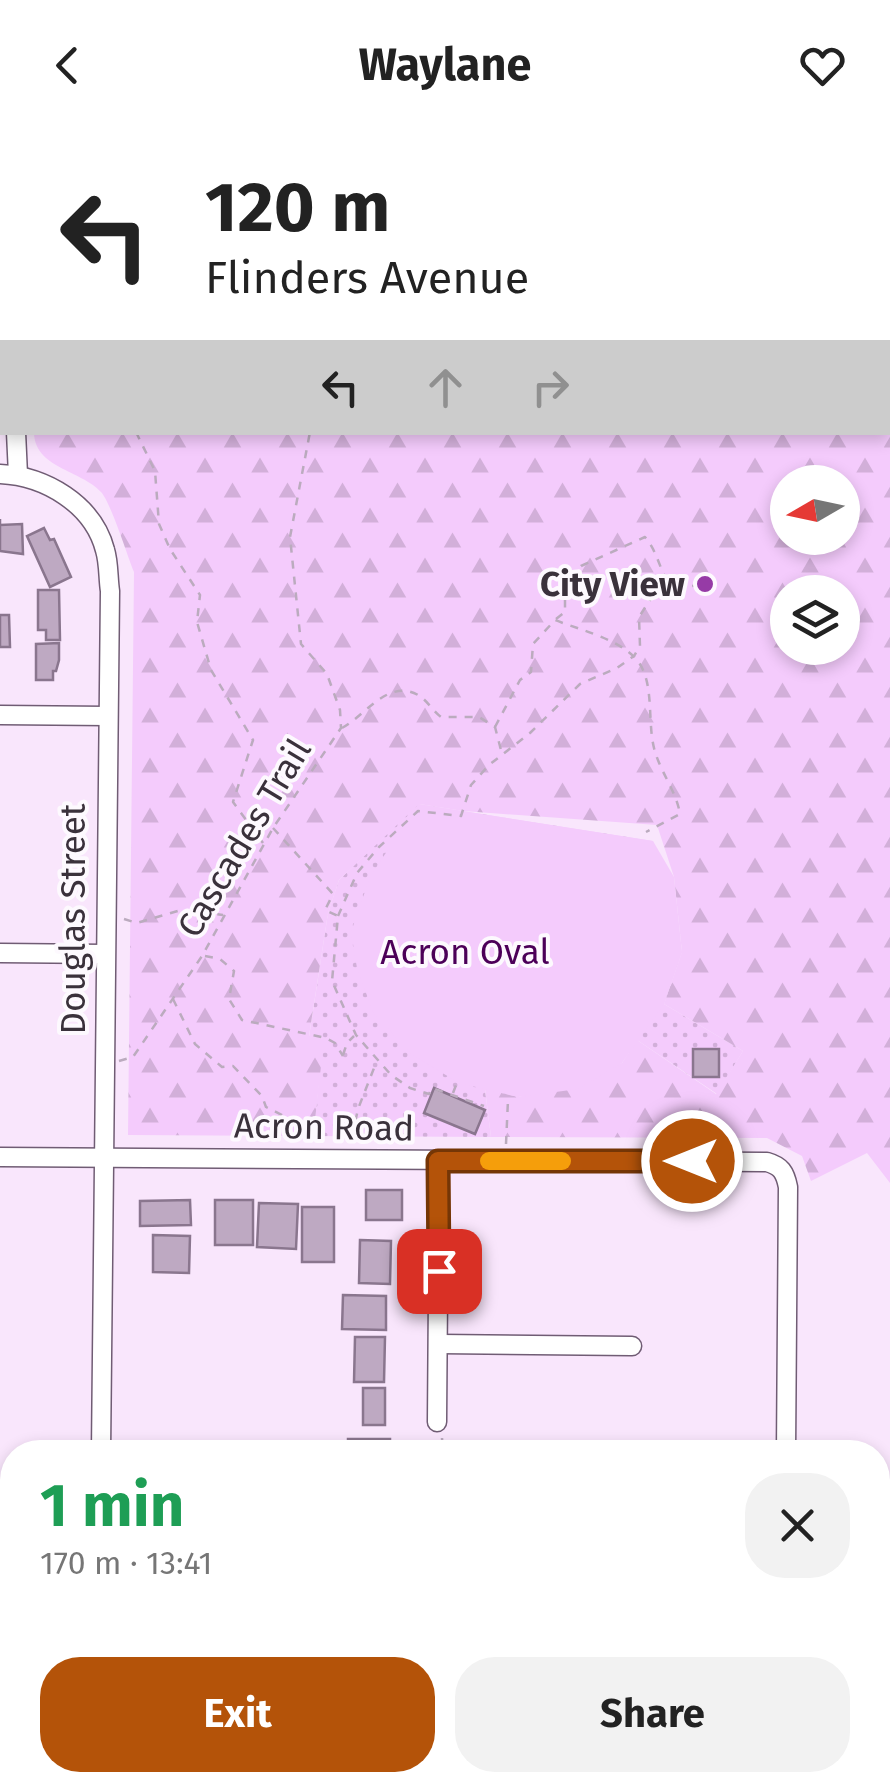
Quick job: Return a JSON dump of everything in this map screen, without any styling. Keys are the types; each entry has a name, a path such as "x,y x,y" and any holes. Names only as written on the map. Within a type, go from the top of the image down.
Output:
{"street":[{"name":"Douglas Street","path":"16,435 9,475 57,489 86,514 105,548 110,591 100,1440"},
{"path":"0,715 108,716"},
{"path":"0,953 105,954"},
{"name":"Acron Road","path":"0,1157 767,1162 783,1170 788,1186 786,1440"},
{"path":"438,1161 438,1422"},
{"path":"440,1344 632,1346"}],"path":[{"path":"137,435 155,471 159,524 170,550 200,595 197,622 211,670 254,740 232,802 264,844"},
{"name":"Cascades Trail","path":"105,1065 132,1057 202,956 273,828 340,728 340,710 327,674 301,644 290,537 309,435"},
{"path":"502,754 496,727 520,680 531,672 533,644 565,612 565,582 580,566 645,537 655,549 658,569 672,588"},
{"path":"484,1106 432,1088 429,1094 410,1088 377,1062 356,1035 332,981 338,916 357,873 418,811 461,816 471,786 502,754 530,733 580,684 634,656 640,646 639,617 656,592 704,584"},
{"path":"555,620 619,646 634,656 644,671 655,752 664,778 678,798 680,814 646,832"},
{"path":"340,728 355,721 375,701 400,691 420,695 440,717 479,718 496,727"},
{"path":"273,828 333,894 324,910 338,916"},
{"path":"106,915 137,923 180,910 225,915"},
{"path":"202,956 220,959 234,971 229,999 242,1020 326,1038 336,1043 342,1056 347,1043 356,1035"},
{"path":"173,997 196,1044 222,1067 233,1066 262,1096 266,1108 290,1119 305,1134"},
{"path":"352,1137 358,1109 377,1062"},
{"path":"452,1094 458,1080"},
{"path":"506,1161 508,1100"}],"green space":[{"path":"34,435 890,435 890,1183 867,1153 811,1181 802,1156 767,1138 491,1137 485,1089 519,1097 622,1063 637,1040 716,1094 743,1051 664,1004 682,952 674,877 657,825 463,811 419,804 339,880 328,913 309,1036 324,1039 314,1129 306,1136 128,1135 134,572 101,492 42,453"},
{"name":"Acron Oval","path":"418,804 653,841 682,952 664,1004 743,1051 717,1094 637,1040 518,1097 485,1090 491,1137 306,1136 314,1129 323,1039 309,1037 328,913 339,880"},
{"name":"Acron Oval","path":"418,804 653,841 674,877 682,952 664,1004 622,1063 578,1089 518,1097 459,1083 411,1054 373,1012 357,968 351,932 370,877"}],"building":[{"path":"22,524 23,554 0,551 0,525"},
{"path":"44,528 50,540 54,539 71,577 50,587 27,536"},
{"path":"38,590 59,590 60,640 46,640 46,630 38,630"},
{"path":"0,615 9,615 10,647 0,647"},
{"path":"59,643 53,680 36,680 36,644"},
{"path":"693,1049 719,1049 719,1077 693,1077"},
{"path":"434,1088 485,1110 475,1134 424,1113"},
{"path":"366,1190 402,1190 402,1220 366,1220"},
{"path":"190,1200 191,1225 140,1226 140,1201"},
{"path":"215,1200 253,1200 253,1245 215,1245"},
{"path":"259,1203 298,1204 296,1249 257,1247"},
{"path":"302,1207 334,1207 334,1262 302,1262"},
{"path":"153,1235 190,1236 189,1273 153,1272"},
{"path":"360,1240 391,1241 390,1284 359,1283"},
{"path":"343,1295 386,1296 386,1330 342,1329"},
{"path":"355,1337 385,1337 384,1382 354,1382"},
{"path":"363,1388 385,1388 385,1425 363,1425"}],"slow traffic":[{"path":"489,1161 562,1161"}],"place":[{"name":"City View","path":"705,584"}],"route":[{"path":"439,1271 438,1161 692,1161"}]}
